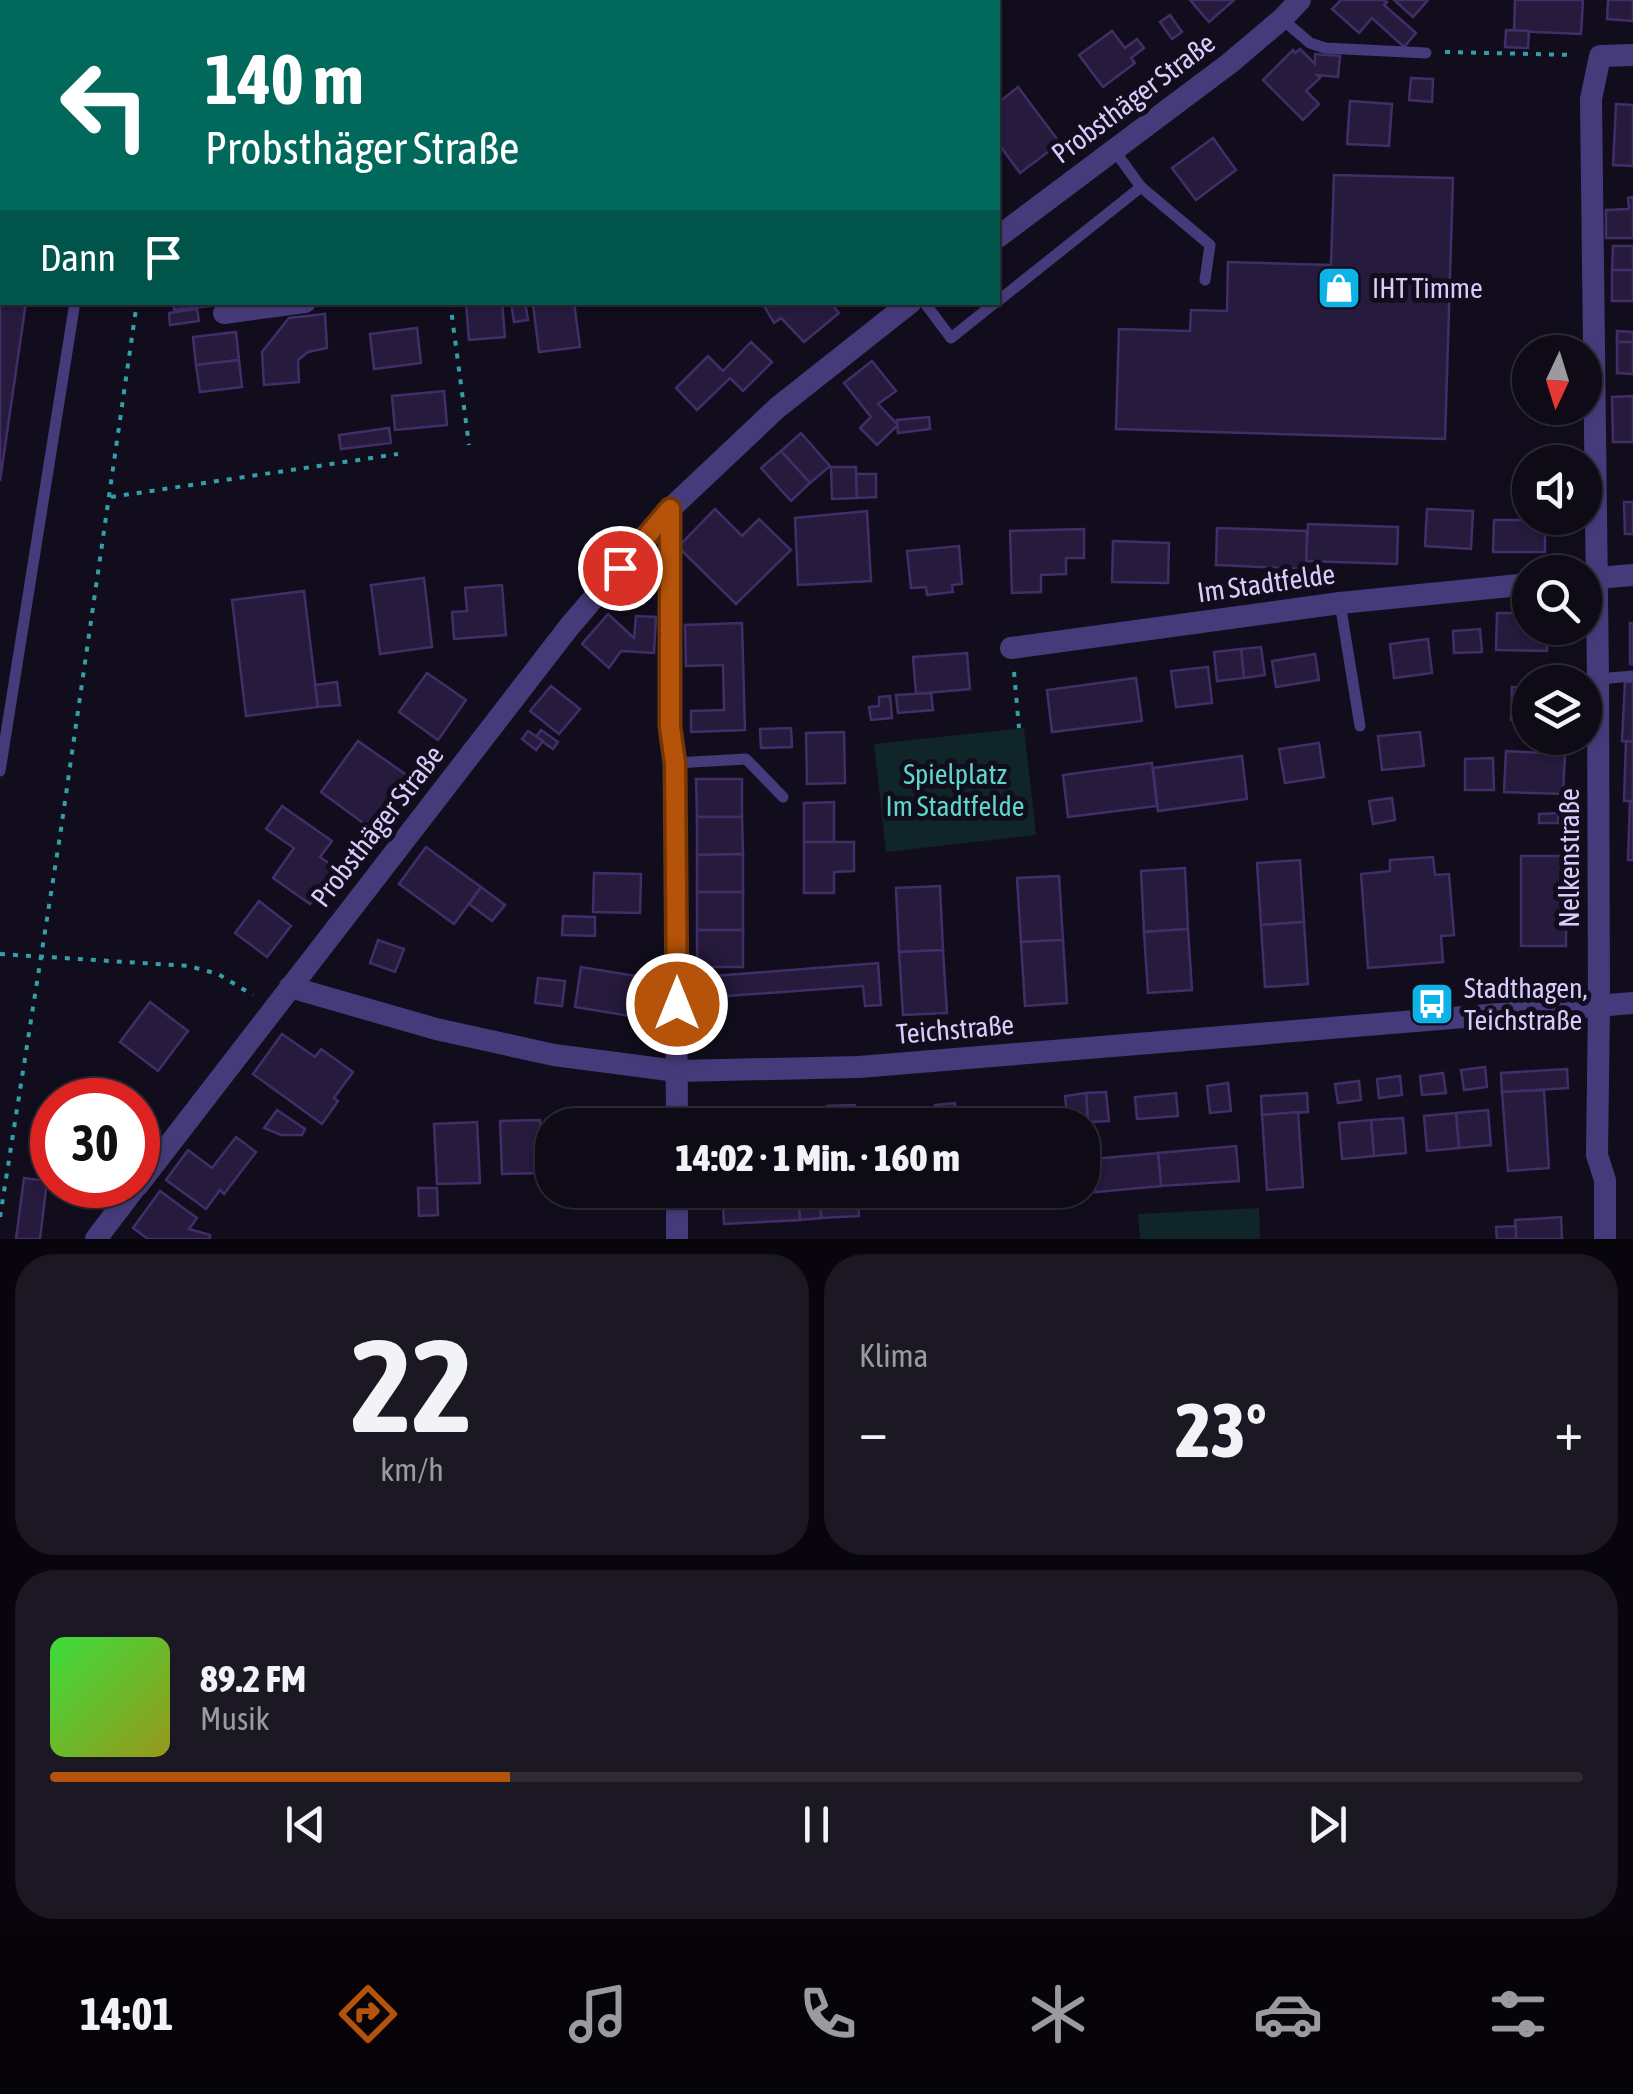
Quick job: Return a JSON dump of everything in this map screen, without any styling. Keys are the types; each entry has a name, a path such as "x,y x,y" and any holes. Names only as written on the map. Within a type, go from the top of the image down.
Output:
{"street":[{"name":"Probsthäger Straße","path":"1000,236 1230,63 1300,0"},
{"path":"1600,56 1633,55"},
{"name":"Nelkenstraße","path":"1591,555 1592,99 1600,56"},
{"path":"224,313 283,305"},
{"name":"Probsthäger Straße","path":"160,1155 568,626 670,509 777,408 907,305"},
{"path":"670,509 677,1108"},
{"path":"1602,577 1633,574"},
{"name":"Im Stadtfelde","path":"1011,648 1340,603 1512,586"},
{"name":"Nelkenstraße","path":"1598,755 1597,1155 1605,1180 1605,1239"},
{"name":"Teichstraße","path":"290,987 436,1029 554,1056 677,1071 859,1067 1633,1003"},
{"name":"Probsthäger Straße","path":"96,1239 120,1208"},
{"path":"677,1208 677,1239"}],"lane":[{"path":"1282,18 1310,42 1325,48 1426,52"},
{"path":"1114,150 1141,188 1210,245 1206,280"},
{"path":"1000,300 1141,188"},
{"path":"0,771 75,305"},
{"path":"926,305 951,338 993,305"},
{"path":"1340,603 1360,726"},
{"path":"1602,678 1633,676"},
{"path":"675,763 746,758 783,797"}],"path":[{"path":"1426,52 1600,56"},
{"path":"0,1217 137,305"},
{"path":"450,305 469,445"},
{"path":"111,496 398,454"},
{"path":"1011,648 1020,728"},
{"path":"0,954 189,966 218,974 274,1008"}],"green space":[{"name":"Spielplatz Im Stadtfelde","path":"1024,728 1036,835 886,852 874,744"},
{"path":"1259,1208 1260,1239 1140,1239 1138,1214"}],"building":[{"path":"1190,0 1234,0 1209,22"},
{"path":"1341,0 1384,0 1384,5 1416,33 1404,47 1372,18 1359,33 1332,9"},
{"path":"1394,0 1428,0 1413,17"},
{"path":"1515,0 1583,0 1581,34 1514,31"},
{"path":"1608,0 1633,0 1633,21 1607,19"},
{"path":"1170,15 1182,32 1172,39 1160,22"},
{"path":"1506,30 1529,31 1528,48 1505,47"},
{"path":"1112,31 1125,48 1137,39 1144,48 1131,58 1135,63 1103,87 1079,55"},
{"path":"1300,49 1315,64 1315,54 1340,56 1338,77 1317,75 1320,78 1306,91 1319,104 1303,120 1263,80 1293,50 1295,53"},
{"path":"1411,78 1433,79 1432,102 1409,100"},
{"path":"1018,87 1060,143 1020,173 1000,146 1000,101"},
{"path":"1350,101 1392,104 1389,146 1347,144"},
{"path":"1616,104 1633,105 1633,166 1613,165"},
{"path":"1213,138 1236,170 1196,200 1172,168"},
{"name":"IHT Timme","path":"1334,175 1453,178 1445,439 1116,429 1119,329 1190,331 1191,310 1227,311 1228,262 1331,265"},
{"path":"1633,197 1633,238 1606,238 1606,210 1629,209 1628,198"},
{"path":"1613,246 1633,246 1633,270 1612,270"},
{"path":"1612,270 1633,270 1633,301 1612,301"},
{"path":"0,305 26,305 0,481"},
{"path":"174,305 210,305 210,306 174,310"},
{"path":"466,305 502,305 505,337 469,340"},
{"path":"511,305 526,305 528,320 514,322"},
{"path":"533,305 574,305 580,347 539,352"},
{"path":"764,305 832,305 839,313 804,342 781,318 774,323"},
{"path":"197,309 199,321 170,325 169,313"},
{"path":"325,314 327,348 308,352 298,360 299,382 264,385 262,352 289,318"},
{"path":"417,328 421,363 374,369 370,334"},
{"path":"1617,331 1633,332 1633,342 1617,342"},
{"path":"236,332 239,360 196,365 193,337"},
{"path":"751,342 772,362 743,391 730,378 697,410 676,388 708,356 723,371"},
{"path":"1617,342 1633,342 1633,374 1617,373"},
{"path":"239,360 242,387 200,392 196,365"},
{"path":"872,361 896,391 878,404 898,425 877,445 860,428 871,417 844,383"},
{"path":"444,391 447,425 395,430 392,396"},
{"path":"1633,396 1633,442 1613,442 1612,397"},
{"path":"929,417 930,429 898,433 897,420"},
{"path":"389,428 391,443 341,449 339,435"},
{"path":"801,433 830,466 810,483 781,451"},
{"path":"781,451 810,483 791,501 761,468"},
{"path":"831,467 856,467 857,498 832,499"},
{"path":"856,474 876,474 876,497 857,498"},
{"path":"1624,502 1633,502 1633,534 1625,534"},
{"path":"715,509 742,536 759,519 791,550 736,604 678,547"},
{"path":"1427,509 1473,511 1471,549 1425,546"},
{"path":"867,511 871,581 798,585 795,518"},
{"path":"1494,520 1512,520 1512,535 1545,535 1545,552 1493,552"},
{"path":"1308,524 1398,527 1397,564 1306,561"},
{"path":"1217,528 1307,531 1306,569 1216,565"},
{"path":"1084,529 1084,558 1066,558 1066,574 1041,575 1041,592 1012,593 1010,531"},
{"path":"1113,541 1169,543 1168,583 1112,582"},
{"path":"959,546 962,584 952,585 953,592 927,595 926,587 911,588 907,551"},
{"path":"424,578 432,647 380,654 371,585"},
{"path":"502,585 506,635 454,639 452,612 467,611 465,588"},
{"path":"304,591 318,707 246,716 232,600"},
{"path":"1497,613 1512,613 1512,645 1547,645 1547,651 1496,650"},
{"path":"608,614 634,638 636,616 656,617 654,653 621,651 609,668 582,644"},
{"path":"742,623 745,730 691,732 691,711 724,710 723,665 686,666 685,625"},
{"path":"1633,623 1633,664 1630,664"},
{"path":"1480,629 1482,652 1454,653 1453,631"},
{"path":"1428,639 1432,673 1394,678 1390,644"},
{"path":"1261,647 1265,675 1244,678 1241,649"},
{"path":"1241,649 1244,678 1217,681 1214,652"},
{"path":"967,653 970,689 916,694 913,657"},
{"path":"1315,654 1319,680 1276,687 1272,661"},
{"path":"1208,667 1212,703 1176,707 1171,671"},
{"path":"427,673 466,700 438,740 399,712"},
{"path":"1136,678 1142,721 1052,732 1047,690"},
{"path":"337,682 340,705 318,707 315,685"},
{"path":"1625,682 1633,682 1633,742 1622,741"},
{"path":"551,686 580,709 559,734 530,711"},
{"path":"931,693 933,710 898,713 896,695"},
{"path":"890,696 892,718 871,720 869,707 879,706 879,697"},
{"path":"791,728 792,747 761,748 760,729"},
{"path":"541,730 558,742 553,749 536,737"},
{"path":"528,731 543,741 536,750 522,739"},
{"path":"844,732 845,783 807,784 806,733"},
{"path":"1420,732 1424,766 1382,770 1378,736"},
{"path":"358,741 408,776 370,828 321,792"},
{"path":"1626,741 1633,742 1633,801 1624,801"},
{"path":"1319,743 1324,777 1285,783 1279,749"},
{"path":"1506,751 1512,751 1512,755 1565,755 1563,794 1504,792"},
{"path":"1242,756 1247,799 1158,811 1153,768"},
{"path":"1493,758 1494,790 1465,790 1465,759"},
{"path":"1152,763 1157,806 1068,817 1063,775"},
{"path":"696,779 742,779 742,817 697,817"},
{"path":"1392,798 1395,820 1373,824 1369,801"},
{"path":"1633,801 1633,860 1628,860"},
{"path":"834,802 834,842 804,842 804,803"},
{"path":"282,806 332,841 320,857 336,868 310,904 273,878 294,848 266,829"},
{"path":"1558,813 1558,823 1539,823 1539,814"},
{"path":"697,817 742,817 743,854 697,855"},
{"path":"804,842 854,842 854,871 834,872 834,893 804,893"},
{"path":"426,847 481,887 454,924 399,884"},
{"path":"743,854 743,892 697,892 697,855"},
{"path":"1521,856 1566,856 1566,946 1521,946"},
{"path":"1433,857 1435,875 1449,874 1454,935 1441,936 1443,962 1368,968 1361,874 1390,871 1390,860"},
{"path":"1300,860 1304,922 1261,925 1257,863"},
{"path":"1185,868 1188,929 1144,932 1141,871"},
{"path":"594,873 641,874 640,913 593,912"},
{"path":"1059,876 1063,940 1021,942 1017,878"},
{"path":"940,886 943,950 899,952 896,888"},
{"path":"481,887 505,905 492,921 469,904"},
{"path":"697,892 743,892 743,930 697,930"},
{"path":"259,901 291,926 267,957 235,933"},
{"path":"563,916 595,917 595,936 562,935"},
{"path":"1304,922 1308,984 1265,987 1261,925"},
{"path":"1188,929 1192,990 1148,993 1144,932"},
{"path":"697,930 743,930 743,967 697,967"},
{"path":"378,940 404,949 395,972 370,963"},
{"path":"1063,940 1067,1003 1025,1006 1021,942"},
{"path":"943,950 947,1013 903,1015 899,952"},
{"path":"878,963 881,1005 865,1006 863,986 715,997 714,976"},
{"path":"581,967 642,977 636,1017 575,1007"},
{"path":"538,978 565,981 562,1006 535,1003"},
{"path":"150,1002 188,1031 158,1071 120,1042"},
{"path":"282,1034 315,1057 321,1049 353,1072 334,1098 338,1101 322,1124 253,1074"},
{"path":"1485,1067 1487,1087 1464,1090 1461,1070"},
{"path":"1567,1069 1568,1088 1502,1092 1501,1073"},
{"path":"1443,1073 1446,1093 1422,1095 1420,1076"},
{"path":"1400,1076 1402,1095 1379,1098 1377,1079"},
{"path":"1359,1081 1361,1100 1338,1103 1335,1084"},
{"path":"1228,1083 1231,1111 1210,1113 1207,1086"},
{"path":"1544,1090 1549,1168 1508,1171 1502,1092"},
{"path":"1106,1092 1109,1121 1100,1121 1100,1108 1087,1108 1086,1093"},
{"path":"1086,1093 1087,1108 1066,1108 1065,1096"},
{"path":"1176,1093 1178,1116 1137,1119 1135,1097"},
{"path":"1307,1093 1308,1112 1262,1115 1261,1096"},
{"path":"955,1103 955,1108 935,1108 935,1105"},
{"path":"855,1105 855,1108 827,1108"},
{"path":"277,1110 305,1129 302,1135 281,1135 264,1128"},
{"path":"1488,1110 1491,1145 1459,1148 1456,1113"},
{"path":"1298,1112 1303,1187 1267,1190 1262,1115"},
{"path":"1456,1113 1459,1148 1427,1151 1424,1116"},
{"path":"1403,1118 1406,1153 1374,1156 1371,1120"},
{"path":"535,1120 535,1173 502,1174 500,1121"},
{"path":"1371,1120 1374,1156 1342,1159 1339,1123"},
{"path":"477,1122 480,1183 437,1184 434,1124"},
{"path":"236,1137 256,1152 224,1194 220,1190 206,1209 166,1180 188,1150 212,1168"},
{"path":"1236,1146 1239,1181 1161,1186 1158,1153"},
{"path":"1158,1153 1161,1186 1100,1192 1100,1158"},
{"path":"24,1178 30,1179 30,1208 44,1208 40,1239 16,1239"},
{"path":"418,1188 437,1188 438,1215 419,1216"},
{"path":"160,1191 197,1218 189,1229 210,1235 210,1239 148,1239 133,1228 148,1208 160,1208"},
{"path":"723,1208 800,1208 800,1220 724,1224"},
{"path":"800,1208 821,1208 821,1218 800,1220"},
{"path":"821,1208 858,1208 859,1216 821,1218"},
{"path":"1561,1217 1562,1239 1516,1239 1515,1220"},
{"path":"1516,1226 1516,1239 1497,1239 1496,1227"}],"place":[{"name":"IHT Timme","path":"1339,288"},
{"name":"Stadthagen, Teichstraße","path":"1432,1004"}],"route":[{"path":"620,568 670,509 670,727 675,763 677,1004"}]}
